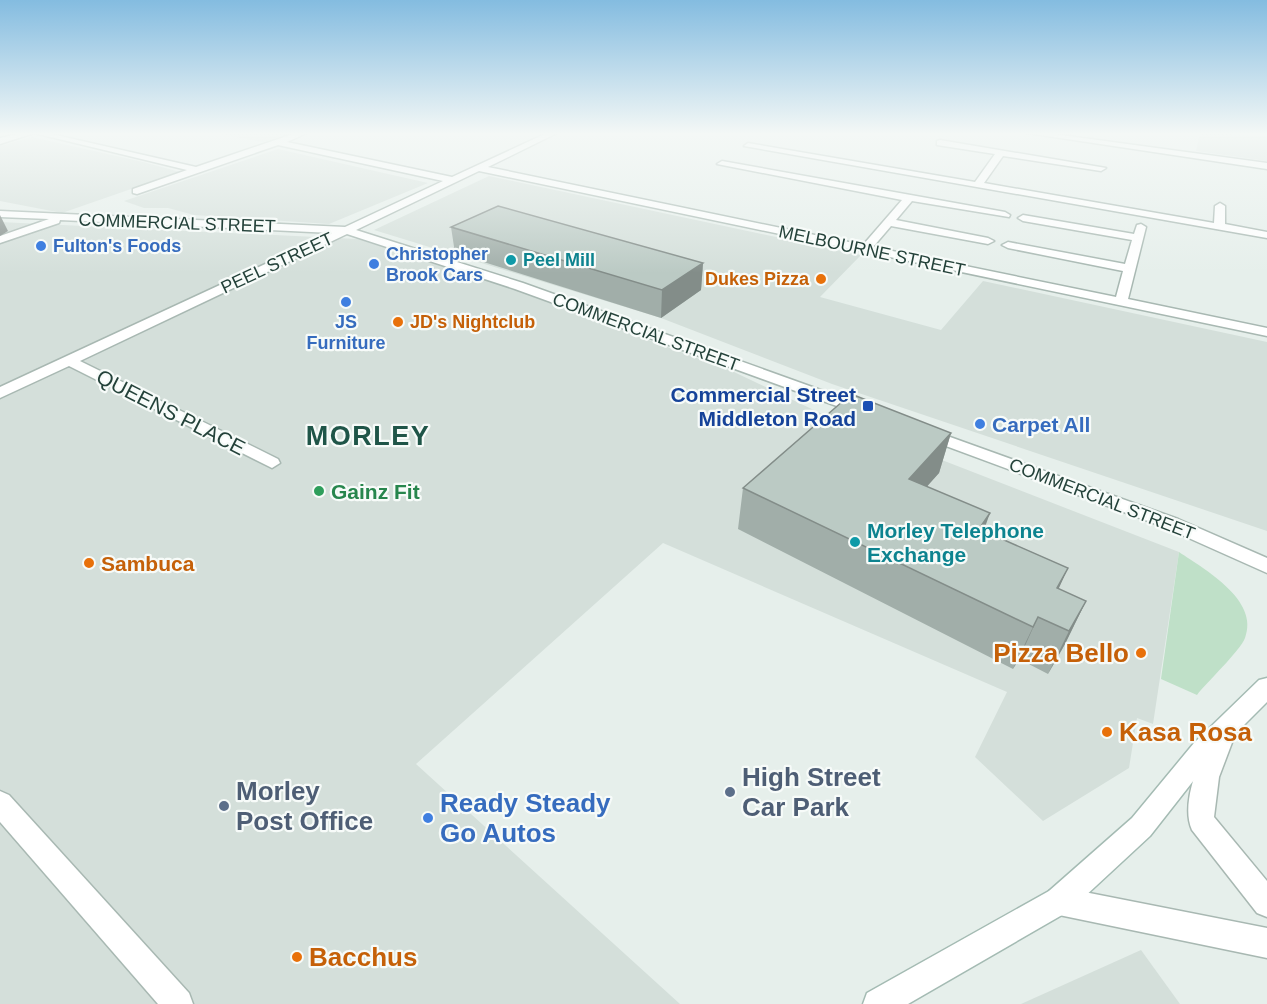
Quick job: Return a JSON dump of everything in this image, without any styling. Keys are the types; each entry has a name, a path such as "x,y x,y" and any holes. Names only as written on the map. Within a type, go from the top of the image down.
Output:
{"street":[{"path":"137,191 169,180"},
{"name":"PEEL STREET","path":"0,393 453,180"},
{"name":"MELBOURNE STREET","path":"535,180 1267,332"},
{"path":"809,180 1005,215"},
{"path":"948,180 1267,235"},
{"path":"978,185 982,180"},
{"path":"865,249 909,198"},
{"path":"1220,206 1220,226"},
{"path":"1121,302 1145,213"},
{"name":"COMMERCIAL STREET","path":"0,214 346,230 519,286 882,417"},
{"path":"0,240 62,218"},
{"path":"1023,218 1138,238"},
{"path":"888,222 988,242"},
{"path":"1008,245 1130,269"},
{"name":"QUEENS PLACE","path":"70,362 272,463"},
{"name":"COMMERCIAL STREET","path":"915,430 1171,523 1267,566"},
{"path":"878,1004 1059,901 1141,827 1203,750 1267,687"},
{"path":"1225,730 1206,777 1201,821 1267,903"},
{"path":"0,803 178,1004"},
{"path":"1059,901 1267,943"}],"shaded area":[{"path":"0,180 157,180 62,213 0,201"},
{"path":"187,180 414,180 428,183 329,224 194,215 168,208 144,208 124,201"},
{"path":"481,180 507,180 861,255 820,297 941,330 983,281 1267,342 1267,531 832,384 661,318 374,230"},
{"path":"0,222 358,239 505,286 734,372 818,412 1179,552 1153,724 1137,718 1129,768 1043,821 975,757 1007,692 663,543 416,764 680,1004 0,1004"},
{"path":"1141,950 1180,1004 1021,1004"}],"green space":[{"path":"1179,552 1227,587 1245,611 1247,624 1242,644 1197,695 1161,679"}],"building":[{"path":"498,206 703,263 662,290 451,227"},
{"path":"851,394 951,433 909,479 990,513 979,529 1068,568 1057,588 1086,601 1069,631 1038,617 1033,627 743,488"}],"place":[{"name":"Fulton's Foods","path":"41,246"},
{"name":"Peel Mill","path":"511,260"},
{"name":"Christopher Brook Cars","path":"374,264"},
{"name":"Dukes Pizza","path":"821,279"},
{"name":"JS Furniture","path":"346,302"},
{"name":"JD's Nightclub","path":"398,322"},
{"name":"Commercial Street Middleton Road","path":"868,406"},
{"name":"Carpet All","path":"980,424"},
{"name":"Gainz Fit","path":"319,491"},
{"name":"Morley Telephone Exchange","path":"855,542"},
{"name":"Sambuca","path":"89,563"},
{"name":"Pizza Bello","path":"1141,653"},
{"name":"Kasa Rosa","path":"1107,732"},
{"name":"High Street Car Park","path":"730,792"},
{"name":"Morley Post Office","path":"224,806"},
{"name":"Ready Steady Go Autos","path":"428,818"},
{"name":"Bacchus","path":"297,957"}],"district":[{"name":"MORLEY","path":"368,436"}]}
